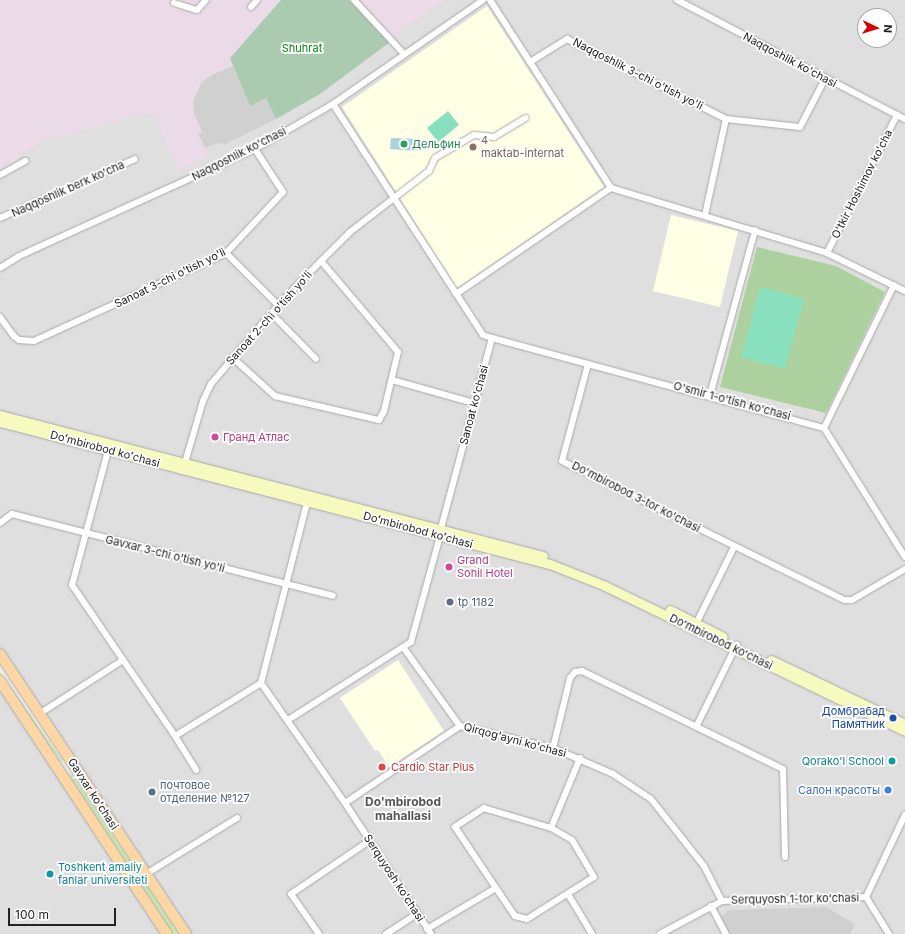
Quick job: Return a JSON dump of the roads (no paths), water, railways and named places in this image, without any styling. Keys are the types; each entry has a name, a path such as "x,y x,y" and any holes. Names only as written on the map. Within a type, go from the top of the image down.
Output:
{"main road":[{"name":"Doʻmbirobod koʻchasi","path":"0,415 184,466 441,532 568,571 695,626 905,731"},
{"name":"Doʻmbirobod koʻchasi","path":"0,422 109,446"},
{"name":"Doʻmbirobod koʻchasi","path":"735,646 905,724"},
{"name":"Gavxar ko'chasi","path":"0,654 39,714 75,764 186,934"},
{"name":"Gavxar ko'chasi","path":"0,681 167,934"},
{"path":"62,774 75,764"}],"street":[{"path":"174,3 197,10 206,0"},
{"path":"252,7 257,0"},
{"path":"354,0 404,54"},
{"name":"Naqqoshlik ko'chasi","path":"0,268 19,256 255,149 333,104 483,0"},
{"path":"490,0 611,188 755,230 827,253 905,291"},
{"name":"Naqqoshlik ko'chasi","path":"677,0 825,79 905,119"},
{"name":"Naqqoshlik 3-chi o'tish yo'li","path":"530,62 567,39 726,119 800,127 825,79"},
{"path":"333,104 483,335 492,338"},
{"name":"O'tkir Hoshimov ko'cha","path":"827,253 897,115"},
{"name":"Sanoat 2-chi o'tish yo'li","path":"184,466 206,392 278,305 321,261 350,232 429,171 435,158 474,135 494,137 526,118"},
{"path":"705,215 726,119"},
{"name":"Sanoat 3-chi o'tish yo'li","path":"0,317 14,336 19,340 34,341 226,253 283,192 255,149"},
{"name":"Naqqoshlik berk ko'cha","path":"0,218 135,159"},
{"path":"0,175 25,161"},
{"path":"456,294 611,188"},
{"path":"710,395 755,230"},
{"path":"226,253 278,305"},
{"path":"233,358 275,396 379,420 384,411 398,352 321,261"},
{"path":"894,285 824,428 905,557"},
{"path":"271,313 316,359"},
{"name":"O'smir 1-o'tish ko'chasi","path":"492,338 710,395 824,428"},
{"name":"Sanoat ko'chasi","path":"404,647 411,642 492,338"},
{"name":"Do'mbirobod 3-tor ko'chasi","path":"588,364 562,461 734,547 845,600 852,600 905,570"},
{"path":"392,380 474,403"},
{"path":"109,446 72,585 175,736 196,770"},
{"path":"175,736 261,683 308,498"},
{"name":"Gavxar 3-chi o'tish yo'li","path":"0,523 12,514 333,596"},
{"path":"695,626 734,547"},
{"path":"697,725 735,646"},
{"path":"288,720 404,647"},
{"name":"Qirqog'ayni ko'chasi","path":"404,647 460,726 553,748 580,758 613,774 651,799 704,866 722,901"},
{"path":"39,714 123,660"},
{"path":"553,748 570,678 578,671 697,725 783,769 785,857"},
{"name":"Serquyosh ko'chasi","path":"261,683 345,803 429,932"},
{"path":"345,803 460,726"},
{"path":"551,828 580,758"},
{"path":"484,808 551,828 572,840 594,877 568,894 524,919 515,916 455,827 484,808"},
{"path":"888,934 866,897 905,815"},
{"path":"146,874 236,818"},
{"path":"316,933 292,894 369,842"},
{"path":"429,932 496,888"},
{"path":"568,894 592,934"},
{"name":"Serquyosh 1-tor koʻchasi","path":"660,934 722,901 866,897"},
{"path":"711,906 726,934"},
{"path":"386,934 417,914"}],"water":[{"name":"Дельфин","path":"391,138 418,139 417,151 390,149"}],"place":[{"name":"Дельфин","path":"404,144"},
{"name":"4 maktab-internat","path":"473,147"},
{"name":"Гранд Атлас","path":"215,437"},
{"name":"Grand Sohil Hotel","path":"449,567"},
{"name":"tp 1182","path":"450,602"},
{"name":"Домбрабад Памятник","path":"893,718"},
{"name":"Qorako'l School","path":"892,761"},
{"name":"Cardio Star Plus","path":"382,767"},
{"name":"Салон красоты","path":"888,790"},
{"name":"почтовое отделение №127","path":"152,792"},
{"name":"Toshkent amaliy fanlar universiteti","path":"50,874"}],"district":[{"name":"Do'mbirobod mahallasi","path":"403,809"}],"park label":[{"name":"Shuhrat","path":"302,48"}]}
